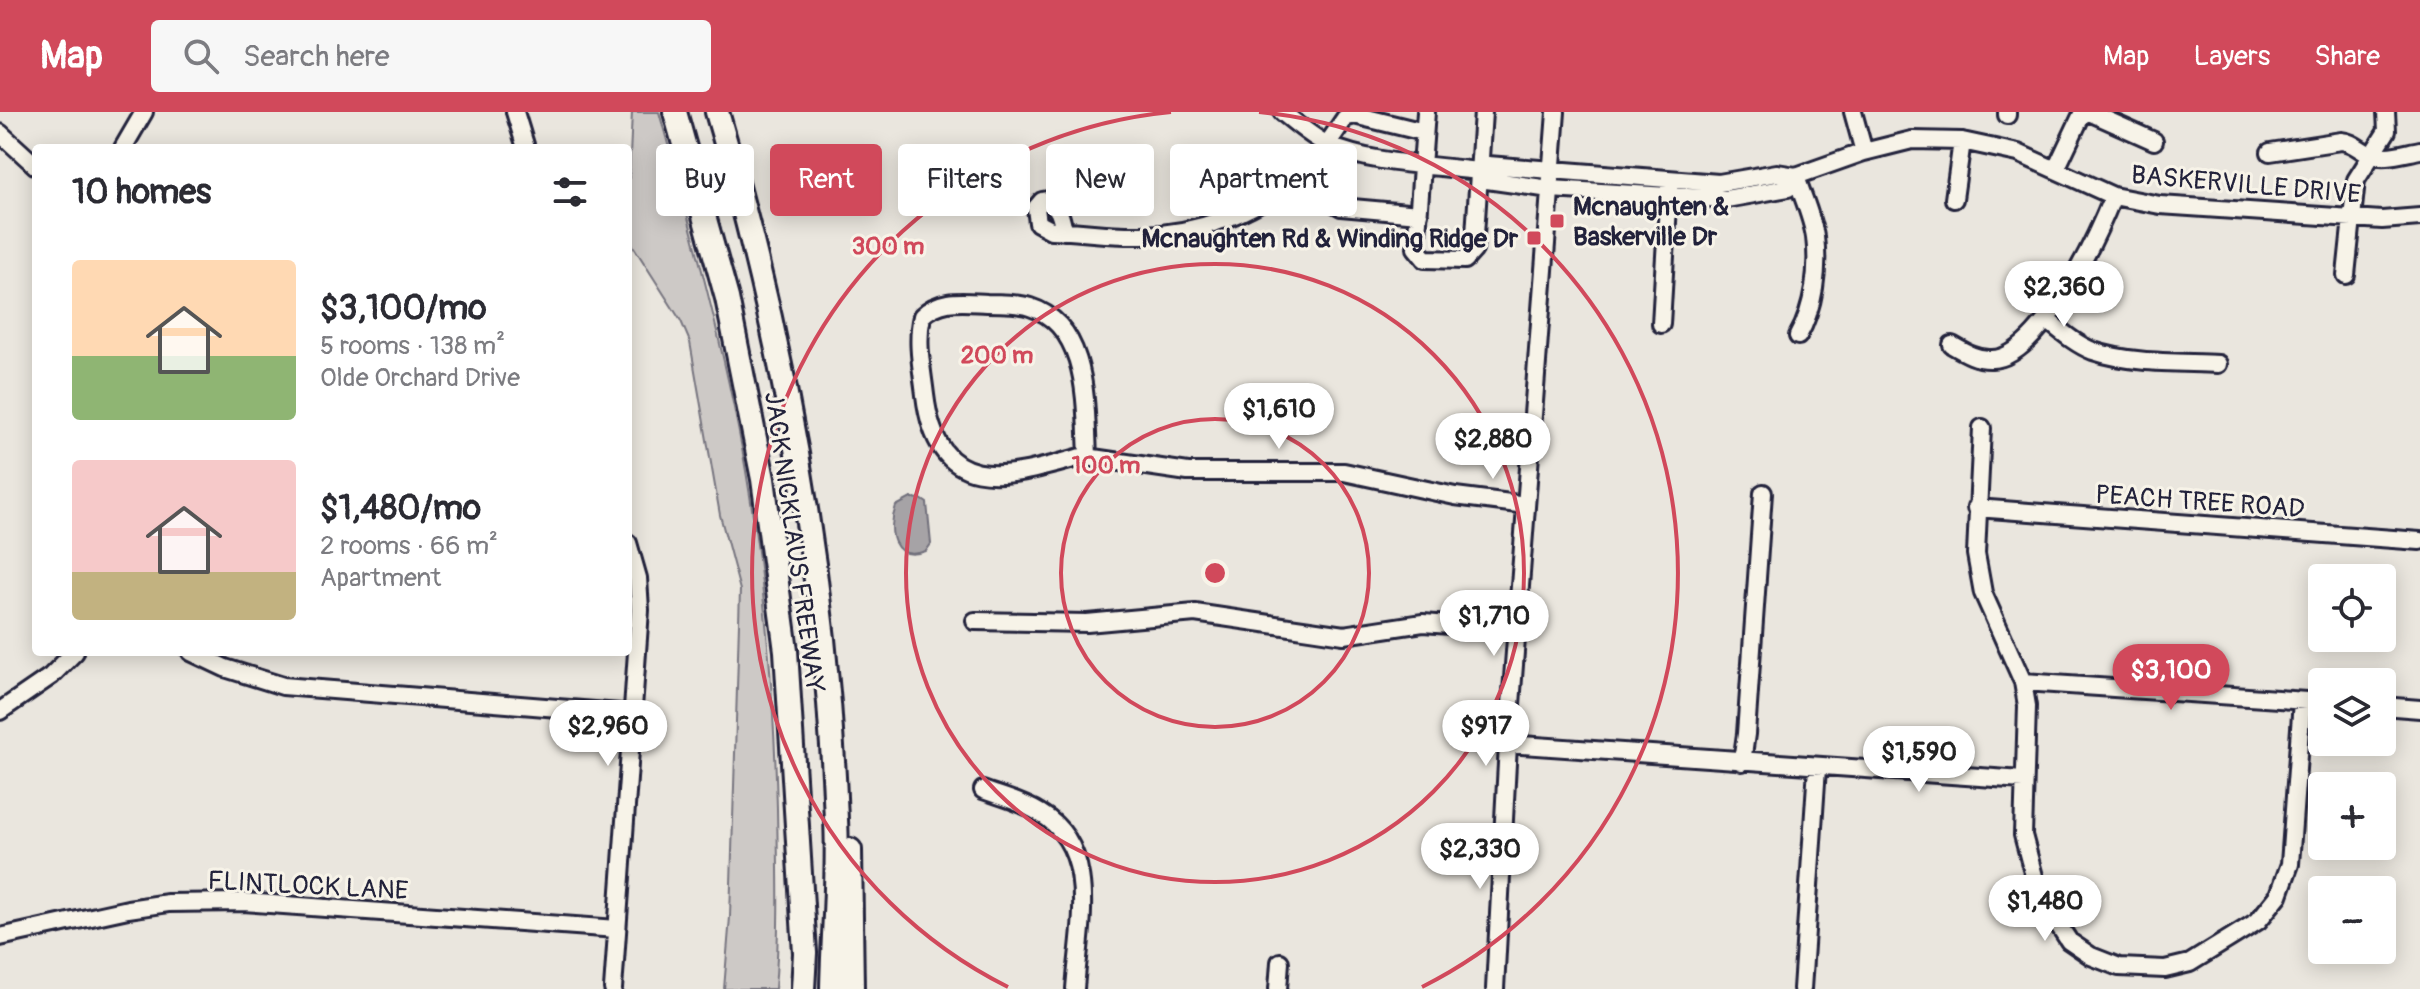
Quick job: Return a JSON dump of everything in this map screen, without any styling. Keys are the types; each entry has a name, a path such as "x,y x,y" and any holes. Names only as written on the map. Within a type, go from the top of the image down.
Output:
{"highway":[{"name":"JACK NICKLAUS FREEWAY","path":"675,112 727,298 763,479 786,651 805,953 803,989"},
{"name":"JACK NICKLAUS FREEWAY","path":"717,112 764,287 789,406 821,604 837,824 832,989"},
{"path":"834,768 849,822 852,989"},
{"path":"789,989 793,949 795,820"}],"street":[{"path":"125,144 144,112"},
{"path":"515,112 525,144"},
{"path":"1282,112 1327,144 1345,118 1354,115 1424,132"},
{"path":"1426,112 1416,248 1425,259 1458,261 1471,256 1474,250 1483,112"},
{"path":"1495,989 1508,744 1556,112"},
{"path":"1853,112 1864,152"},
{"path":"2056,169 2083,112"},
{"path":"2089,112 2154,141"},
{"path":"2346,275 2356,180 2387,131 2386,112"},
{"path":"0,133 32,163"},
{"name":"BASKERVILLE DRIVE","path":"1550,180 1670,179 1719,183 1777,173 1796,176 1864,152 1912,140 1962,141 1995,146 2056,169 2113,196 2160,205 2382,220 2420,217"},
{"path":"1954,199 1962,141"},
{"path":"2270,152 2341,141 2350,142 2371,154 2388,156 2420,150"},
{"path":"1357,153 1477,171 1488,165 1550,180"},
{"path":"1796,176 1811,220 1816,256 1808,319 1798,336"},
{"name":"BASKERVILLE DRIVE","path":"1550,180 1668,196 1726,199 1788,188 1796,176"},
{"path":"1661,324 1670,179"},
{"path":"1952,345 1970,356 1992,359 2007,356 2046,319 2081,265 2113,196"},
{"path":"1357,208 1419,214"},
{"path":"1064,231 1144,235 1204,226 1234,216"},
{"path":"1088,455 1083,372 1075,352 1050,318 1031,308 1005,304 942,302 922,316 919,343 928,419 941,449 957,464 981,474 999,476 1088,455 1188,472 1344,472 1455,496 1526,505"},
{"path":"2046,319 2073,341 2109,355 2218,364"},
{"path":"1982,428 1976,554 1983,593 2023,682 2027,706 2023,835 2033,879 2048,912 2069,941 2091,956 2119,967 2165,969 2190,963 2258,921 2279,895 2286,880 2292,849 2302,701"},
{"path":"1742,762 1763,493"},
{"name":"PEACH TREE ROAD","path":"1976,508 2420,541"},
{"path":"613,989 640,594 632,552"},
{"path":"975,621 1087,623 1195,613 1318,634 1344,635 1423,623 1517,630"},
{"path":"0,711 51,676 71,656"},
{"path":"200,656 225,668 297,688 632,714"},
{"path":"2023,682 2308,701"},
{"path":"2396,707 2420,709"},
{"path":"1508,744 2023,780"},
{"path":"1802,989 1817,768"},
{"path":"983,790 1041,813 1070,840 1078,857 1082,892 1075,989"},
{"name":"FLINTLOCK LANE","path":"0,937 155,905 243,902 617,929"},
{"path":"1278,989 1280,962"}],"shaded area":[{"path":"632,112 659,112 668,144 656,144 656,216 687,216 718,335 746,471 768,639 774,723 778,898 775,989 724,989 730,917 740,590 720,515 690,342 681,321 632,244"},
{"path":"911,498 927,503 931,544 926,551 915,554 899,549 892,525 896,506"}],"place":[{"name":"Mcnaughten & Baskerville Dr","path":"1557,221"},
{"name":"Mcnaughten Rd & Winding Ridge Dr","path":"1534,238"}]}
